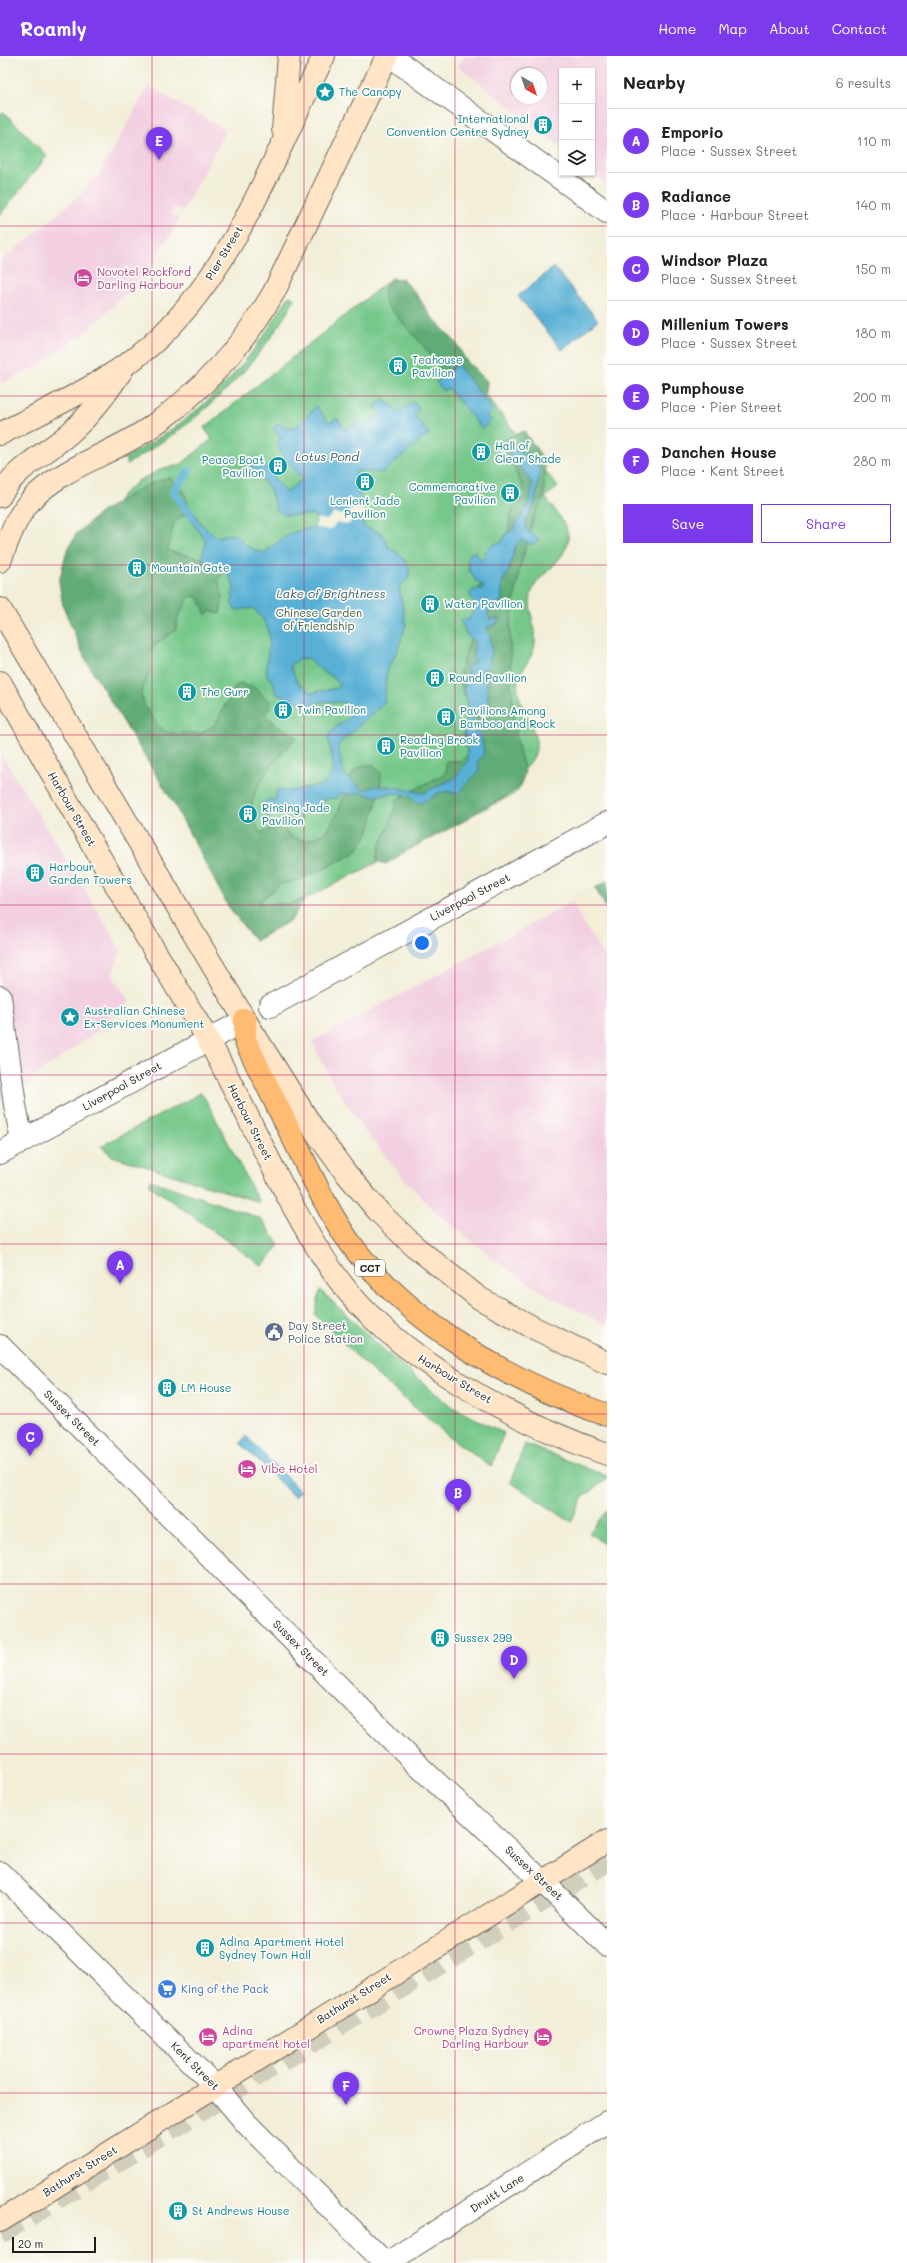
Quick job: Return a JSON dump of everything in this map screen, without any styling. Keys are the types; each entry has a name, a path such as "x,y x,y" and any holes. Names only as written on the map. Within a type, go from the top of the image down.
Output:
{"highway":[{"name":"CCT","path":"245,1020 245,1040 321,1194 346,1237 370,1267 412,1308 461,1345 513,1374 575,1404 607,1415"}],"main road":[{"path":"282,143 289,56"},
{"name":"Pier Street","path":"0,434 95,395 127,363 162,335 186,309 221,261 282,143 324,56"},
{"path":"0,561 15,524 31,500 48,485 120,446 174,411 203,385 227,360 255,325 274,292 394,60"},
{"path":"0,496 14,476 70,433 95,395"},
{"path":"0,609 245,1020 313,1128 345,1172 379,1212 413,1245 479,1298 536,1329 607,1363"},
{"name":"Harbour Street","path":"0,682 111,876 208,1040 298,1216 339,1280 376,1321 416,1356 456,1381 529,1421 575,1443 607,1454"},
{"name":"Bathurst Street","path":"0,2221 169,2116 214,2085 607,1841"}],"street":[{"path":"394,60 607,212"},
{"name":"Liverpool Street","path":"270,1006 607,823"},
{"path":"0,997 14,1105 22,1141"},
{"name":"Liverpool Street","path":"0,1153 245,1020"},
{"name":"Sussex Street","path":"0,1346 410,1758 542,1880 607,1945"},
{"name":"Kent Street","path":"0,1873 214,2085 246,2123 386,2263"},
{"name":"Druitt Lane","path":"386,2263 607,2122"}],"shaded area":[{"name":"International Convention Centre Sydney","path":"465,56 607,56 607,184 595,174 595,68 559,68 559,146 458,66"},
{"path":"148,86 226,130 183,211 175,207 171,214 180,218 171,234 154,260 134,285 88,331 35,368 0,384 0,261 30,238 86,189 94,175 98,177"},
{"path":"0,752 122,951 113,971 114,979 130,1002 107,1018 110,1022 31,1079 29,1085 0,1100"},
{"path":"572,902 583,923 607,959 607,1325 549,1296 510,1271 439,1215 406,1181 363,1129 330,1078 312,1042"}],"green space":[{"path":"4,112 47,156 0,215 0,114"},
{"name":"Chinese Garden of Friendship","path":"393,277 558,487 545,497 565,526 568,534 568,542 565,550 558,560 540,579 532,591 530,608 535,636 534,649 520,675 518,685 521,702 535,735 536,745 534,755 528,765 516,774 522,785 514,794 259,922 118,691 106,517 122,495 138,481 163,468 180,465 212,439 204,428"},
{"path":"402,278 417,295 430,315 457,344 465,359 487,381 486,392 481,400 451,373 444,373 421,343 385,303 383,290 389,281"},
{"path":"289,296 295,299 262,350 223,393 178,431 127,464 125,458 153,442 177,425 199,408 219,389 238,369 255,347"},
{"path":"524,431 545,461 544,498 534,516 520,568 510,626 511,682 514,716 519,751 525,771 521,785 500,800 482,807 466,820 408,850 386,864 377,861 379,847 390,824 397,799 446,773 446,761 460,761 472,752 480,731 476,717 468,707 462,689 460,671 477,619 477,601 483,571 506,542 512,508 526,495 503,443 510,437"},
{"path":"169,477 184,491 190,510 174,523 168,551 203,559 218,552 222,575 218,579 223,598 220,614 210,611 206,615 199,598 190,596 178,617 176,630 157,643 150,653 151,668 141,694 145,707 158,725 167,733 202,733 215,725 236,685 242,683 247,687 251,685 272,703 265,714 279,727 297,737 273,764 258,786 252,808 253,819 260,833 281,825 291,837 306,841 321,835 328,829 336,816 342,803 349,780 355,770 366,765 374,765 381,773 380,790 368,834 357,851 301,880 281,884 258,903 289,904 305,899 291,920 255,941 228,906 174,804 86,661 63,606 59,582 66,553 76,534 101,512 145,486"},
{"path":"607,881 607,909 595,888"},
{"path":"201,1093 259,1202 112,1156 101,1146"},
{"path":"150,1180 262,1219 279,1246 262,1266 149,1185"},
{"path":"320,1290 386,1352 452,1407 504,1433 491,1467 447,1435 372,1371 315,1315"},
{"path":"525,1444 607,1476 607,1479 583,1497 571,1522 510,1482"},
{"path":"607,1510 607,1546 589,1533"}],"water":[{"path":"554,267 598,320 562,350 518,296"},
{"path":"457,364 493,410 487,416 491,421 482,429 448,388 443,391 436,382"},
{"path":"385,399 399,412 413,402 419,409 414,415 429,434 382,473 357,471 355,489 360,491 360,497 364,501 363,526 382,534 389,548 400,554 409,566 409,577 399,587 406,624 397,652 387,670 384,703 338,745 344,771 356,785 364,790 376,786 393,787 423,793 455,778 468,760 463,726 467,717 467,699 464,689 465,681 469,677 466,668 475,661 473,655 475,643 467,635 460,620 469,619 475,609 470,593 475,589 483,589 484,586 475,580 471,572 468,570 469,566 467,563 470,553 476,551 476,555 481,559 485,558 484,554 492,544 501,543 506,534 515,528 517,522 527,507 531,496 532,483 520,467 507,455 517,448 522,455 528,452 538,463 540,470 535,503 526,520 526,530 539,539 534,544 529,544 522,539 516,545 508,573 502,583 502,601 492,605 488,614 490,620 500,618 496,624 487,627 491,642 491,658 487,669 483,669 479,673 483,679 488,681 486,687 489,692 487,697 491,705 490,712 477,710 472,723 474,731 481,733 484,754 478,761 479,771 462,788 459,794 451,792 440,793 418,803 413,798 402,794 373,796 361,792 352,795 341,793 337,799 330,798 324,800 319,803 315,809 310,810 304,807 299,815 288,818 285,814 287,808 284,804 271,817 266,815 260,805 267,800 275,800 277,790 292,791 324,784 332,774 333,761 328,737 333,730 352,714 348,704 328,702 309,706 275,693 274,683 267,676 269,633 267,626 262,617 253,608 235,610 231,602 234,598 232,595 234,585 227,570 212,570 202,557 206,541 182,508 186,504 202,525 216,537 229,534 236,536 254,550 264,553 281,539 292,533 314,528 317,518 313,515 285,515 276,510 270,489 249,464 258,458 286,493 302,479 281,453 277,443 280,438 273,428 278,424 288,429 297,426 316,406 329,423 337,418 346,430 358,420 363,427 380,413 375,406","holes":["309,658 322,671 333,677 339,684 338,688 311,693 297,682 290,665 300,659"]},
{"path":"246,1436 300,1491 294,1497 240,1443"}],"pier":[{"path":"352,508 365,509 364,518 355,517 348,525 337,522 330,530 315,527 317,518 327,520 334,513 345,515"}],"waterway":[{"path":"189,471 173,491 191,515"}],"tunnel":[{"path":"0,2233 607,1861"}],"place":[{"name":"The Canopy","path":"325,92"},
{"name":"International Convention Centre Sydney","path":"543,125"},
{"name":"Pumphouse","path":"159,160"},
{"name":"Novotel Rockford Darling Harbour","path":"83,278"},
{"name":"Teahouse Pavilion","path":"398,366"},
{"name":"Hall of Clear Shade","path":"481,452"},
{"name":"Peace Boat Pavilion","path":"278,466"},
{"name":"Lenient Jade Pavilion","path":"365,482"},
{"name":"Commemorative Pavilion","path":"510,493"},
{"name":"Mountain Gate","path":"137,568"},
{"name":"Water Pavilion","path":"430,604"},
{"name":"Round Pavilion","path":"435,678"},
{"name":"The Gurr","path":"187,692"},
{"name":"Twin Pavilion","path":"283,710"},
{"name":"Pavilions Among Bamboo and Rock","path":"446,717"},
{"name":"Reading Brook Pavilion","path":"386,746"},
{"name":"Rinsing Jade Pavilion","path":"248,814"},
{"name":"Harbour Garden Towers","path":"35,873"},
{"name":"Australian Chinese Ex-Services Monument","path":"70,1017"},
{"name":"Emporio","path":"120,1284"},
{"name":"Day Street Police Station","path":"274,1332"},
{"name":"LM House","path":"167,1388"},
{"name":"Windsor Plaza","path":"30,1456"},
{"name":"Vibe Hotel","path":"247,1469"},
{"name":"Radiance","path":"458,1512"},
{"name":"Sussex 299","path":"440,1638"},
{"name":"Millenium Towers","path":"514,1679"},
{"name":"Adina Apartment Hotel Sydney Town Hall","path":"205,1948"},
{"name":"King of the Pack","path":"167,1989"},
{"name":"Adina apartment hotel","path":"208,2037"},
{"name":"Crowne Plaza Sydney Darling Harbour","path":"543,2037"},
{"name":"Danchen House","path":"346,2105"},
{"name":"St Andrews House","path":"178,2211"}],"water label":[{"name":"Lotus Pond","path":"327,457"},
{"name":"Lake of Brightness","path":"331,594"}]}
